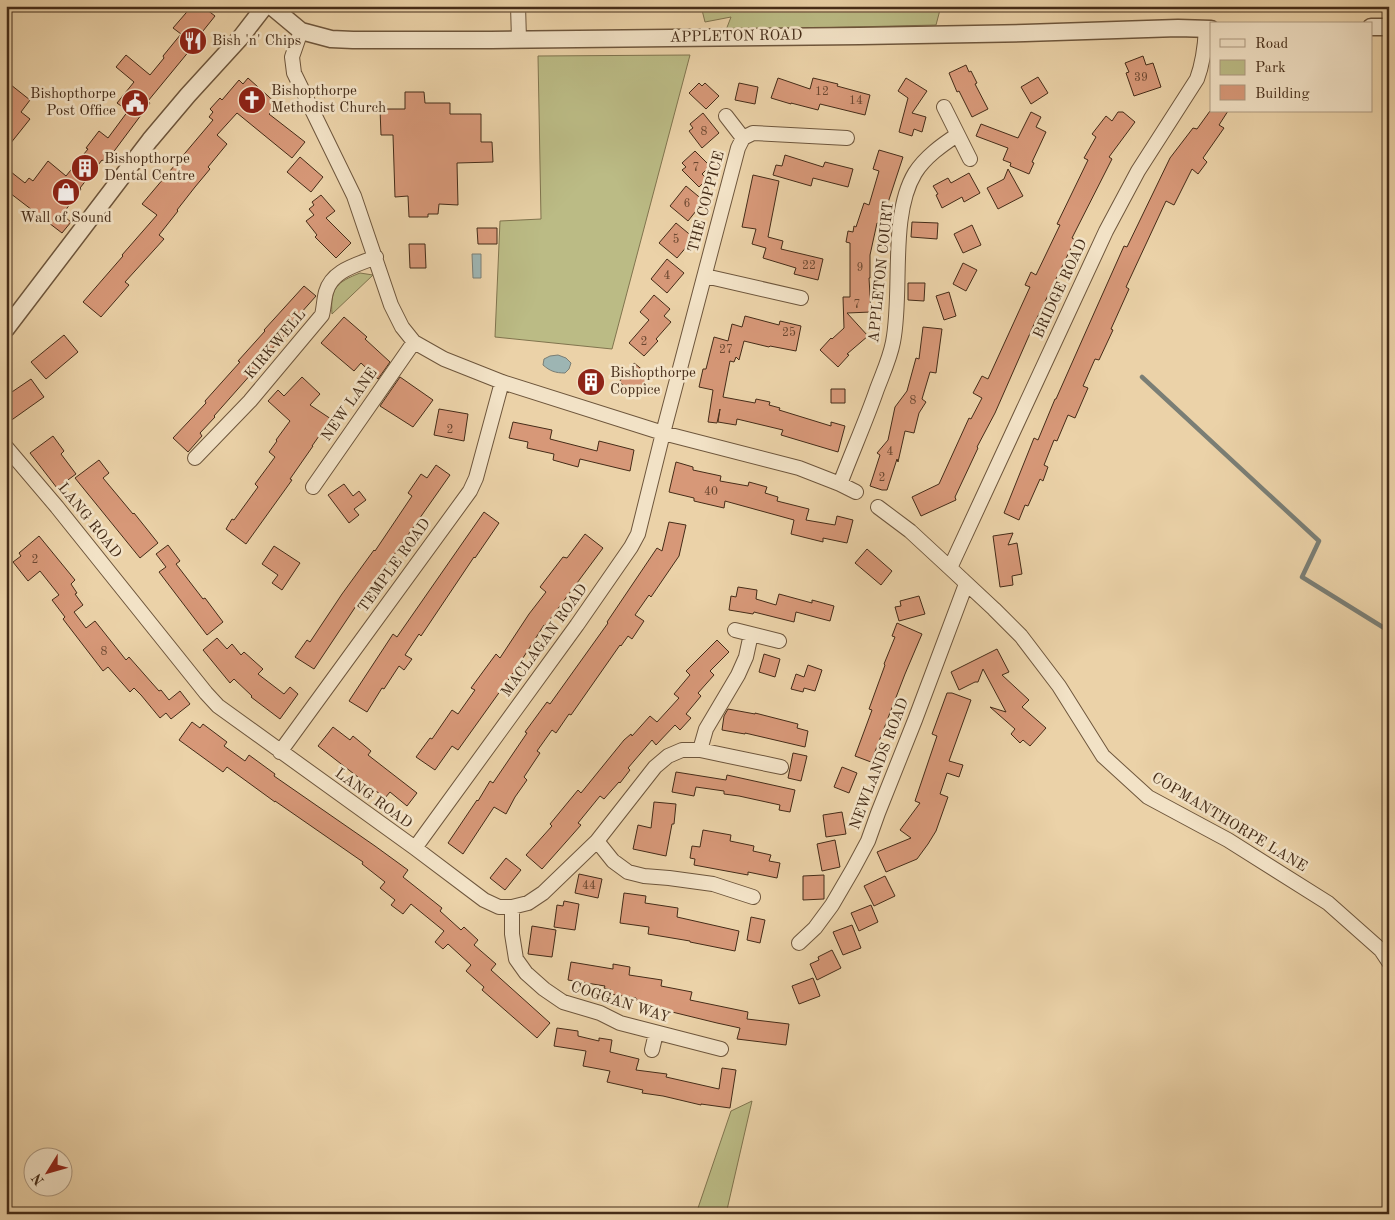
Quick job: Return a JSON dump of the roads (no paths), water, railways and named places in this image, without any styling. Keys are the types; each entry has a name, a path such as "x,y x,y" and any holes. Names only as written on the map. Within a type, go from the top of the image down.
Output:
{"street":[{"path":"6,329 150,140 241,37 265,6"},
{"name":"APPLETON ROAD","path":"271,6 301,30 331,39 860,36 1178,28 1208,29"},
{"path":"518,6 519,39"},
{"path":"1372,27 1389,27"},
{"name":"BRIDGE ROAD","path":"950,568 1106,232 1138,171 1197,79 1208,29"},
{"path":"301,30 292,57 294,73 354,196 391,305 402,327 414,342 444,359 502,382 663,433 799,468 856,492"},
{"path":"944,107 970,158"},
{"name":"THE COPPICE","path":"726,116 743,138"},
{"name":"THE COPPICE","path":"663,433 738,148 743,138 753,133 847,138"},
{"name":"APPLETON COURT","path":"840,484 864,425 893,342 896,317 899,237 907,192 915,173 928,157 957,135"},
{"name":"KIRKWELL","path":"195,458 250,401 322,315 326,292 334,277 343,270 376,257"},
{"name":"THE COPPICE","path":"705,276 801,298"},
{"name":"NEW LANE","path":"313,488 414,342"},
{"name":"TEMPLE ROAD","path":"280,752 470,491 476,478 502,382"},
{"name":"MACLAGAN ROAD","path":"415,848 577,625 631,547 638,534 663,433"},
{"name":"LANG ROAD","path":"6,447 57,507 206,694 218,706 484,900 499,906 512,907"},
{"name":"COPMANTHORPE LANE","path":"878,507 910,531 1021,636 1060,686 1103,756 1148,796 1228,840 1328,903 1381,950 1389,962"},
{"name":"NEWLANDS ROAD","path":"799,943 815,928 832,905 868,841 966,584"},
{"path":"735,630 779,641"},
{"path":"700,750 706,729 738,675 746,657 751,634"},
{"path":"512,907 528,903 543,893 597,841 655,767 668,756 682,750 700,750 781,767"},
{"path":"597,841 613,861 628,872 644,876 713,884 753,897"},
{"name":"COGGAN WAY","path":"512,907 512,934 516,959 526,974 563,1002 600,1013 620,1023 721,1049"},
{"path":"652,1050 656,1033"}],"water":[{"path":"472,254 481,254 481,278 473,278"},
{"path":"558,355 566,358 571,363 565,373 558,373 543,365 544,359"}],"waterway":[{"path":"1142,377 1319,541 1302,577 1389,631"}],"place":[{"name":"Bish 'n' Chips","path":"193,41"},
{"name":"Bishopthorpe Methodist Church","path":"252,100"},
{"name":"Bishopthorpe Post Office","path":"135,103"},
{"name":"Bishopthorpe Dental Centre","path":"85,168"},
{"name":"Wall of Sound","path":"66,192"},
{"name":"Bishopthorpe Coppice","path":"591,382"}]}
